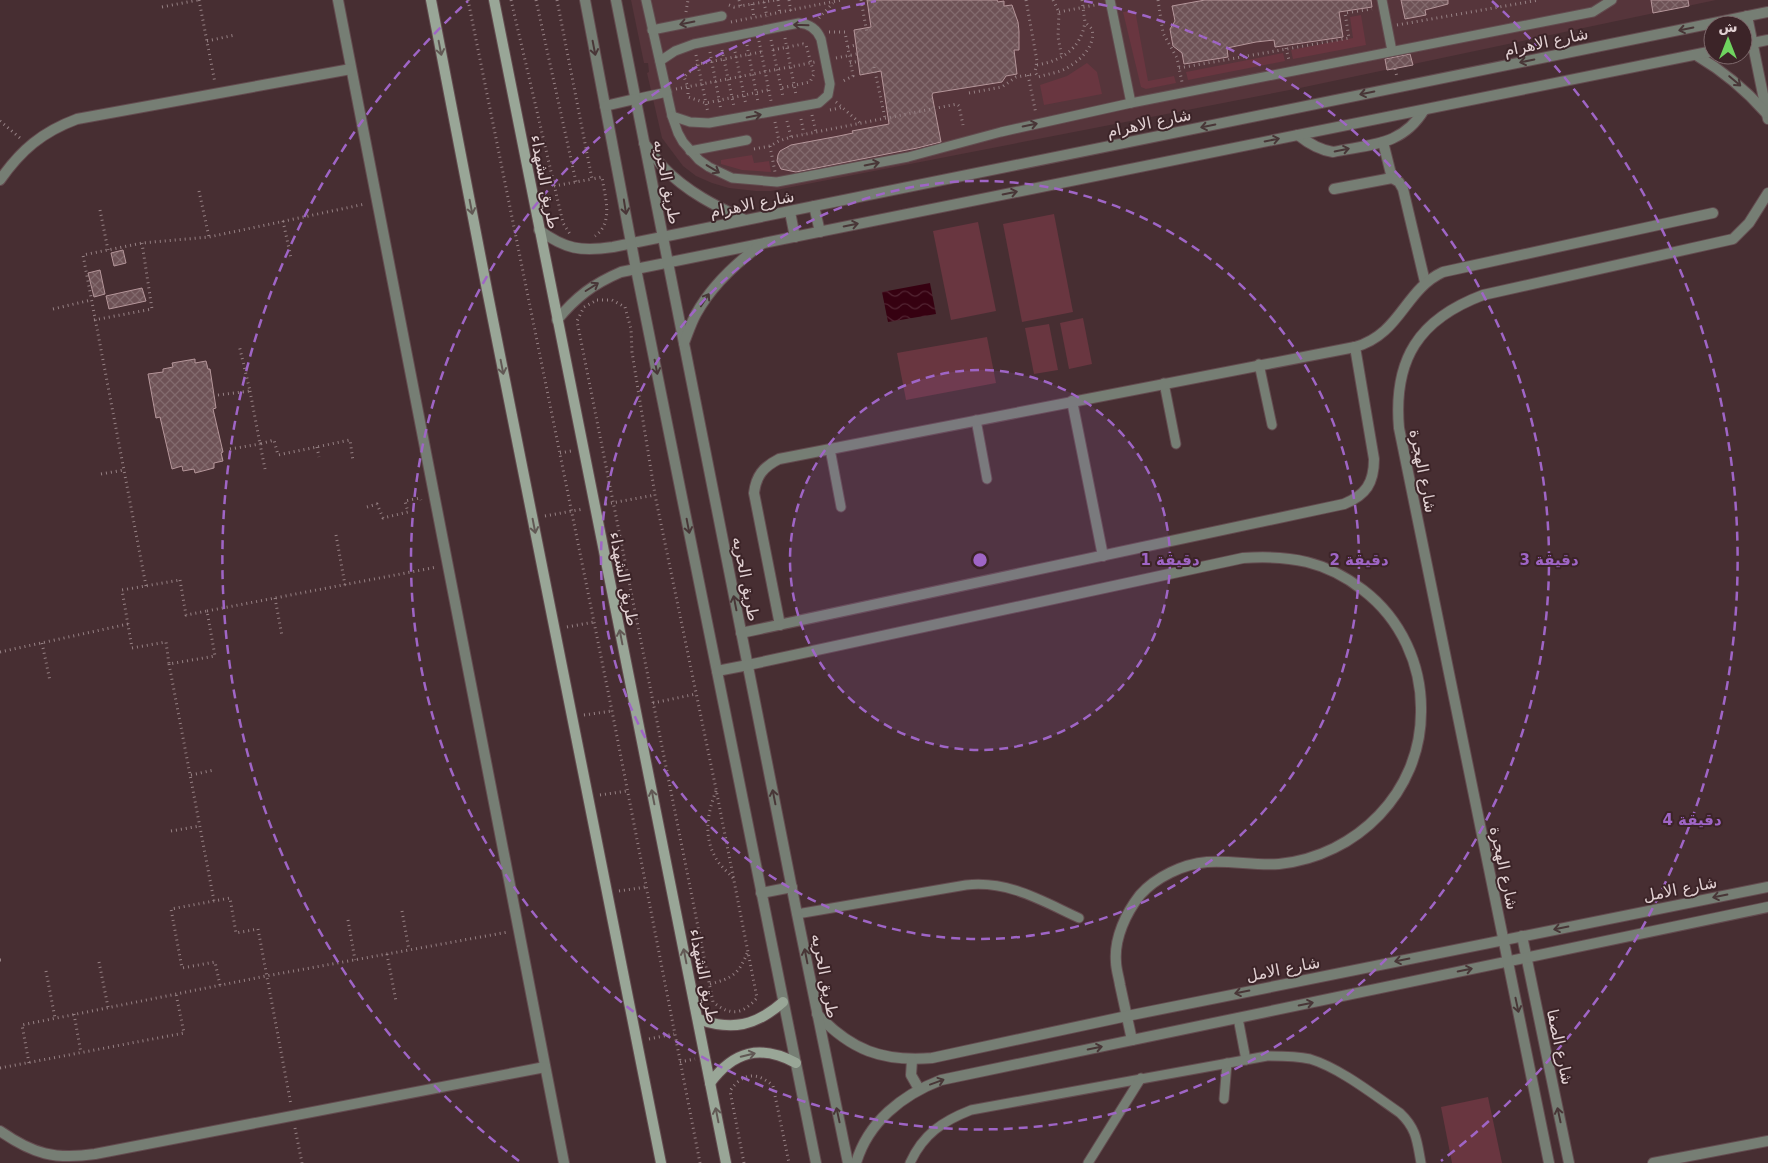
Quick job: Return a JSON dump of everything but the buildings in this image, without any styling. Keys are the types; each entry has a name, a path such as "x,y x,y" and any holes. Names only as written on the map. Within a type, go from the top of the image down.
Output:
{"main road":[{"path":"431,0 661,1163"},
{"name":"طريق الشهداء","path":"494,0 726,1163"},
{"path":"698,1019 720,1025 743,1024 758,1020 772,1012 783,1002"},
{"path":"710,1083 720,1069 733,1059 749,1053 765,1052 781,1055 796,1063"}],"street":[{"path":"338,0 564,1163"},
{"path":"585,0 636,269 816,1163"},
{"name":"طريق الحريه","path":"616,0 848,1163"},
{"name":"شارع الاهرام","path":"1752,15 1768,12"},
{"name":"شارع الاهرام","path":"539,230 554,241 573,248 593,250 790,212 1703,25"},
{"path":"1753,43 1768,40"},
{"path":"557,320 569,305 585,291 602,280 620,272 1703,53"},
{"path":"1696,55 1716,66 1735,81 1752,97 1768,117"},
{"path":"1753,62 1768,117"},
{"path":"0,180 12,163 29,145 57,126 77,119 351,69"},
{"path":"605,106 635,99"},
{"path":"1298,135 1312,145 1333,152 1397,138 1418,119 1424,110"},
{"path":"1383,142 1392,178"},
{"path":"643,143 664,168 688,189 715,206 746,220"},
{"path":"1334,189 1392,178 1399,182 1403,189 1425,282"},
{"name":"شارع الهجرة","path":"1503,940 1399,428 1397,404 1400,379 1408,356 1422,335 1439,317 1460,304 1483,295 1733,239 1750,223 1768,193"},
{"path":"814,206 820,232"},
{"path":"790,212 796,237"},
{"path":"780,625 754,494 755,482 760,472 768,464 779,459 1259,364 1355,347 1365,344 1384,333 1425,282 1443,272 1713,213"},
{"path":"684,344 696,314 714,287 736,263 762,244"},
{"path":"741,634 1344,504 1355,500 1364,492 1370,482 1374,471 1374,459 1355,347"},
{"path":"1072,401 1103,556"},
{"path":"717,671 1243,558 1271,556 1299,559 1326,568 1351,581 1374,598 1392,619 1407,643 1417,670 1422,697 1421,726 1416,753 1406,779 1391,803 1372,824 1327,852 1280,864 1256,865 1207,862 1183,867 1160,878 1148,888 1127,914 1118,937 1116,961 1132,1040"},
{"path":"761,893 792,887"},
{"name":"شارع الامل","path":"817,1014 832,1030 856,1046 870,1052 890,1058 912,1060 932,1058 1127,1016 1768,887"},
{"path":"856,1163 868,1136 883,1117 900,1101 920,1088 941,1080 1768,907"},
{"name":"شارع الصفا","path":"1522,936 1569,1163"},
{"name":"شارع الصفا","path":"1503,940 1549,1163"},
{"path":"912,1060 912,1075 920,1088"},
{"path":"0,1131 28,1148 50,1155 73,1157 545,1068"},
{"path":"1653,1163 1674,1161 1768,1141"}],"lane":[{"path":"646,0 672,116 678,133 690,151 709,167 732,178 777,182 908,158 965,141 1130,103 1593,12 1612,0"},
{"path":"1110,0 1130,103"},
{"path":"1382,3 1392,51"},
{"path":"652,30 722,16"},
{"path":"660,61 675,51 720,39 799,23 812,26 818,33 825,60 830,90 824,100 820,102 724,122 700,124 672,116"},
{"path":"635,99 667,92"},
{"path":"690,151 747,140"},
{"path":"1259,364 1272,425"},
{"path":"1164,383 1176,444"},
{"path":"976,420 987,479"},
{"path":"830,449 841,507"},
{"path":"797,914 966,885 986,884 1015,890 1079,918"},
{"path":"1238,1018 1246,1060"},
{"path":"910,1163 915,1151 930,1133 949,1119 971,1110 1267,1056 1288,1056 1309,1059 1330,1066 1400,1113 1407,1119 1416,1134 1421,1163"},
{"path":"1224,1099 1227,1063"},
{"path":"1088,1163 1141,1078"}],"path":[{"path":"162,7 198,0 216,93"},
{"path":"468,0 612,711 700,1163"},
{"path":"511,0 563,223 570,234 577,236"},
{"path":"536,0 576,182"},
{"path":"557,0 592,179"},
{"path":"686,13 688,0"},
{"path":"739,0 741,6"},
{"path":"761,114 749,54 739,35 734,8 776,0"},
{"path":"736,21 841,0"},
{"path":"861,0 866,33"},
{"path":"1026,0 1037,65 1035,74"},
{"path":"1053,0 1059,12 1058,37 1062,58"},
{"path":"1037,65 1051,63 1062,58 1076,46 1084,29 1085,22 1082,0"},
{"path":"1158,0 1163,34 1175,53 1184,93"},
{"path":"1386,27 1539,0"},
{"path":"764,2 791,137"},
{"path":"812,26 833,3"},
{"path":"1179,68 1349,38 1345,14 1382,3"},
{"path":"752,4 779,141"},
{"path":"1059,12 1083,8"},
{"path":"969,93 1002,87 1016,77 1035,74 1038,76 1063,70 1083,55 1093,40 1092,29 1085,22"},
{"path":"783,26 804,135"},
{"path":"832,31 845,32 848,47 853,76 841,82"},
{"path":"207,40 235,35"},
{"path":"739,35 736,57 748,117"},
{"path":"720,39 736,119"},
{"path":"709,42 724,122"},
{"path":"773,50 806,45 814,74 807,83 781,88"},
{"path":"848,47 856,45"},
{"path":"761,52 698,64 684,77 688,87 688,96 706,105 720,100 768,90"},
{"path":"688,87 857,54"},
{"path":"696,58 706,105"},
{"path":"850,63 859,61"},
{"path":"874,67 884,118"},
{"path":"1028,76 1038,124"},
{"path":"747,151 770,146 791,137 957,104 963,125"},
{"path":"809,105 816,132"},
{"path":"844,107 860,123"},
{"path":"0,121 29,145"},
{"path":"760,140 761,148"},
{"path":"770,146 777,182"},
{"path":"554,186 602,177 607,212 606,226 596,236 590,238"},
{"path":"199,191 209,237"},
{"path":"146,586 83,255 142,243 209,237 377,201"},
{"path":"100,210 108,250"},
{"path":"283,221 291,258"},
{"path":"94,320 152,309 142,243"},
{"path":"53,308 91,300"},
{"path":"597,300 612,300 625,308 631,329 632,352 655,495 696,694 749,949 757,998 749,1008 736,1013 723,1010 713,1002 577,321 584,308 597,300"},
{"path":"239,344 265,468"},
{"path":"218,395 250,391"},
{"path":"230,449 274,440 278,455 350,440 353,461"},
{"path":"317,447 319,458"},
{"path":"101,474 124,470"},
{"path":"367,507 377,504 383,518 408,512 405,500 420,498 422,502"},
{"path":"336,536 345,585"},
{"path":"214,901 166,642 132,648 122,590 180,580 186,615 438,567 436,559"},
{"path":"275,598 282,636"},
{"path":"169,664 215,656 207,611"},
{"path":"566,627 594,622"},
{"path":"0,652 128,624"},
{"path":"42,643 50,681"},
{"path":"653,703 696,694"},
{"path":"584,715 612,711"},
{"path":"190,775 214,770"},
{"path":"716,789 708,812 708,837 717,860 734,879"},
{"path":"600,795 627,791"},
{"path":"171,831 200,826"},
{"path":"619,892 646,887"},
{"path":"220,985 215,962 182,968 171,908 230,898 236,933 258,929 302,1163"},
{"path":"402,911 410,950"},
{"path":"348,920 355,960"},
{"path":"29,1062 22,1025 266,976 518,930"},
{"path":"710,984 728,979 742,967 749,949"},
{"path":"387,954 396,1001"},
{"path":"99,962 108,1007"},
{"path":"46,971 55,1018"},
{"path":"0,1068 184,1033 176,994"},
{"path":"74,1014 81,1053"},
{"path":"649,1039 674,1034"},
{"path":"744,1163 730,1091 742,1078 750,1076 759,1076 773,1086 789,1163"}],"shaded area":[{"path":"631,0 1716,0 1300,88 771,191 756,191 729,188 696,176 683,166 662,138 647,73 649,72 648,63 644,63"},
{"path":"1135,10 1148,81 1174,76 1176,83 1146,89 1141,87 1123,12"},
{"path":"1361,15 1366,45 1293,59 1291,50 1353,38 1350,17"},
{"path":"1283,53 1285,61 1188,80 1186,72"},
{"path":"1087,63 1097,72 1102,94 1044,105 1040,85 1067,76"},
{"path":"752,155 754,163 769,161 771,172 742,170 721,164 721,160"},
{"path":"1054,214 1073,312 1022,322 1003,224"},
{"path":"978,222 996,311 951,320 933,231"},
{"path":"1083,318 1092,364 1069,369 1060,323"},
{"path":"1049,324 1058,370 1034,374 1025,328"},
{"path":"987,337 996,383 906,400 897,353"},
{"path":"1488,1097 1502,1163 1452,1163 1441,1107"}],"water":[{"path":"930,283 936,314 888,322 882,292"}]}
